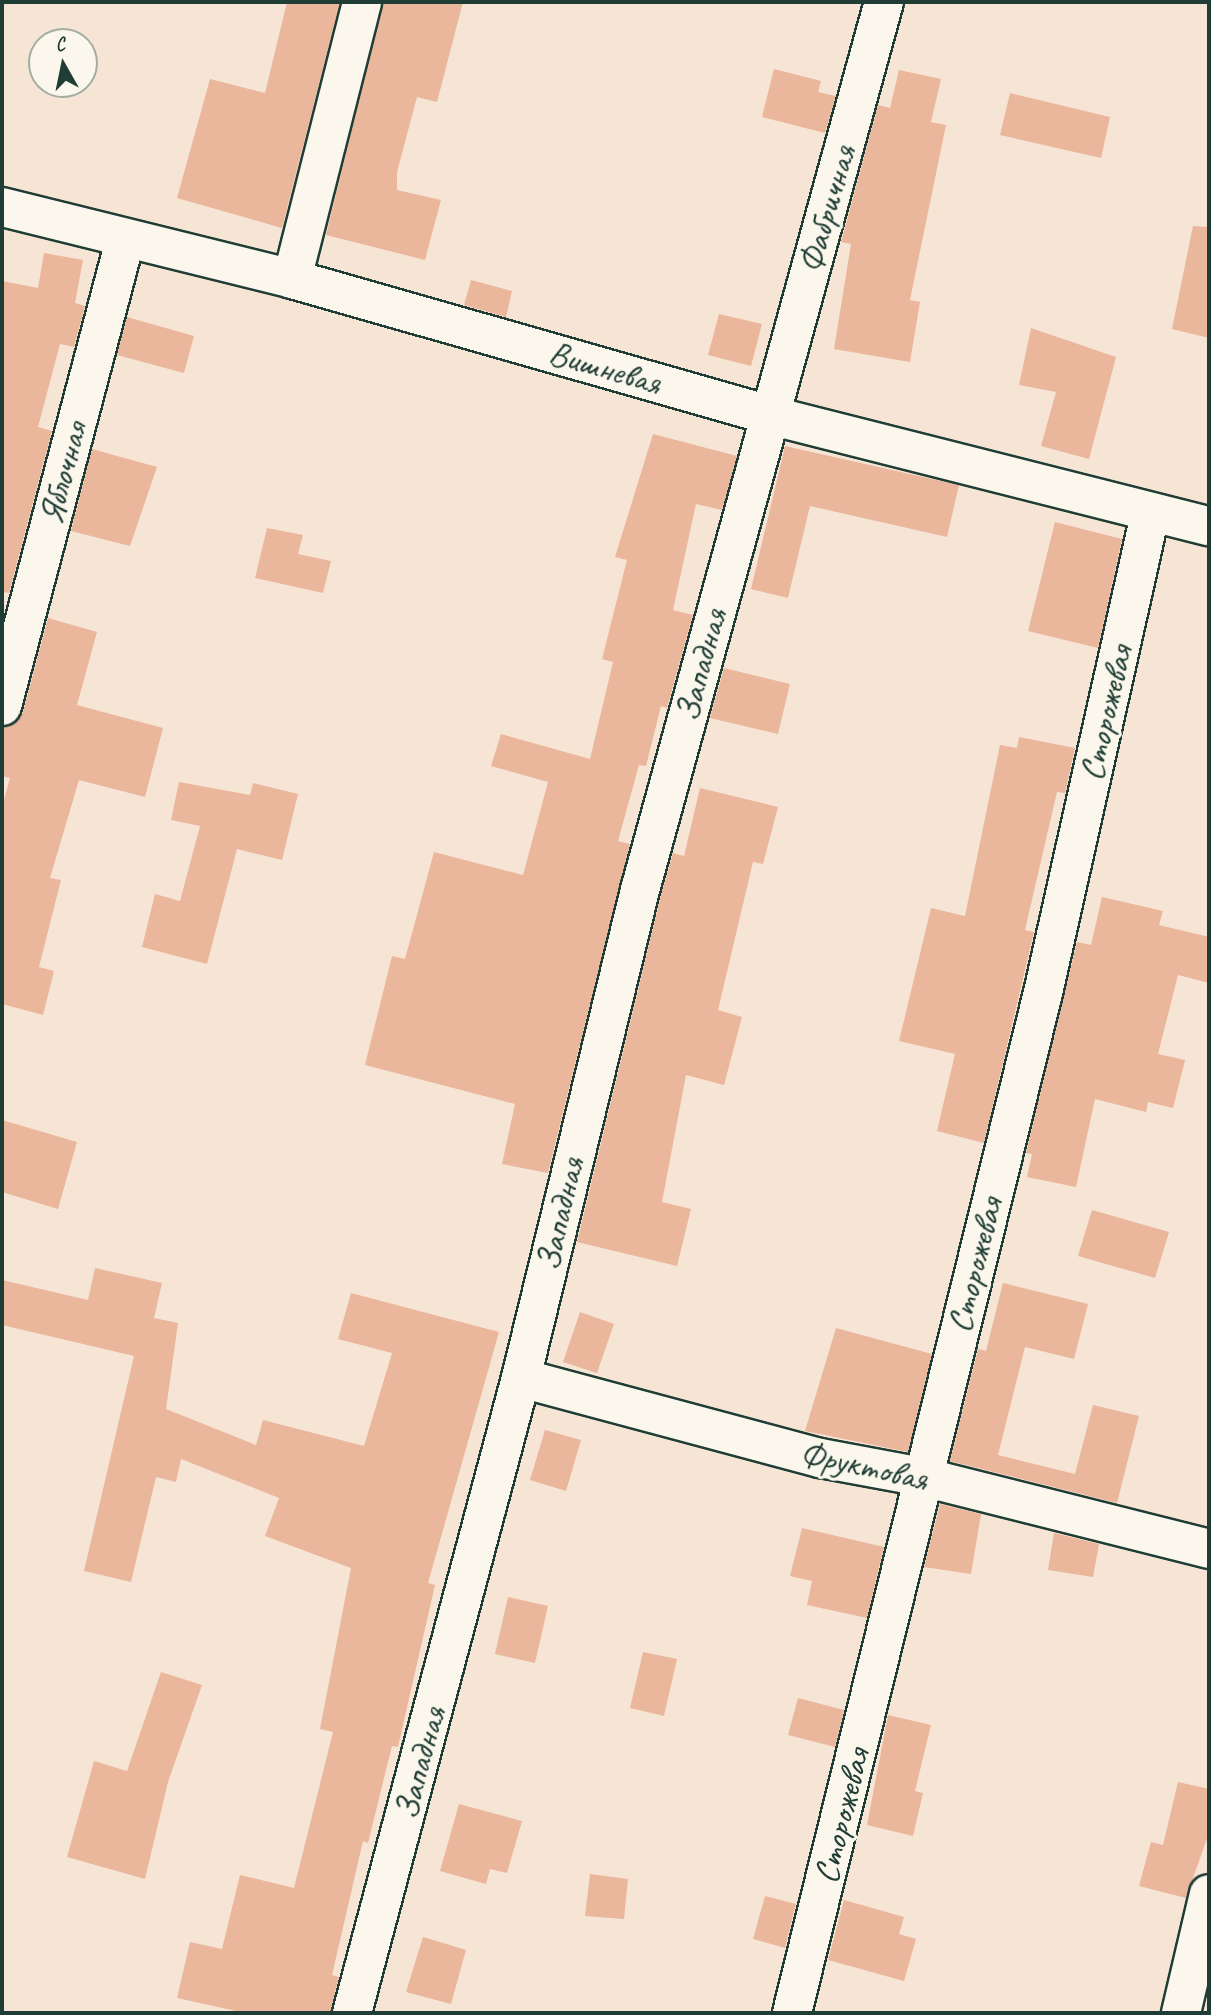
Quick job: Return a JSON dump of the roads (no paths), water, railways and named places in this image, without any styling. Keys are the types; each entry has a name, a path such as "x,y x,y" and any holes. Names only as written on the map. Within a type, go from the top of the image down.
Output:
{"street":[{"path":"292,279 362,2"},
{"name":"Фабричная","path":"769,415 884,2"},
{"name":"Вишневая","path":"2,207 292,279 769,415 1150,514 1209,526"},
{"name":"Яблочная","path":"2,706 125,239"},
{"name":"Западная","path":"352,2013 521,1378 637,903 769,415"},
{"name":"Сторожевая","path":"792,2013 1046,980 1150,514"},
{"name":"Фруктовая","path":"521,1378 807,1455 923,1477 1209,1549"},
{"path":"1181,2013 1209,1894"}]}
